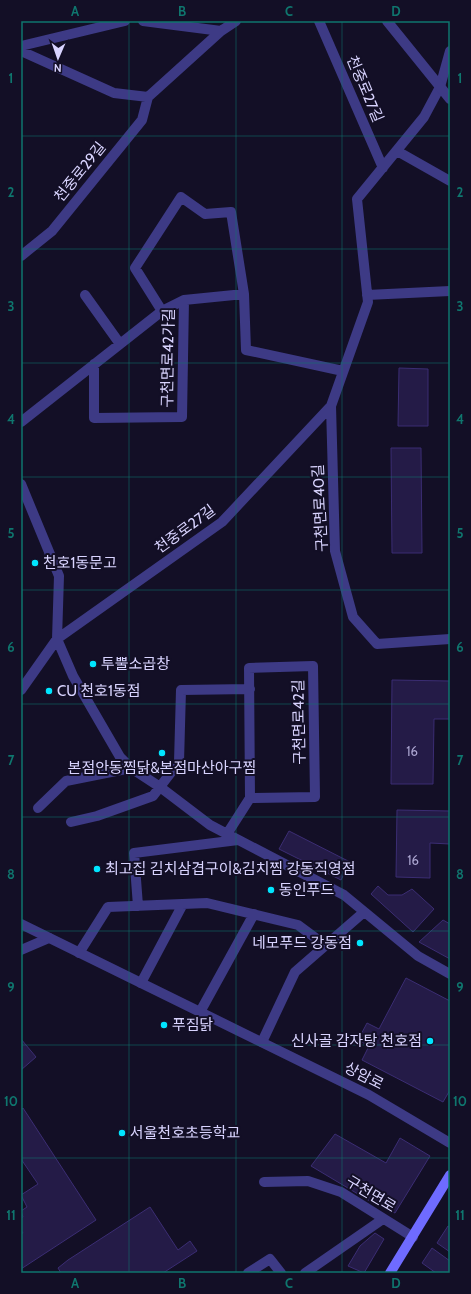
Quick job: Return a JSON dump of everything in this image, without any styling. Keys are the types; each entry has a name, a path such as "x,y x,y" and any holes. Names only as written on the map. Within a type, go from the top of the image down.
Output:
{"main road":[{"path":"390,1273 450,1175"}],"street":[{"path":"21,46 125,21"},
{"path":"143,21 221,31"},
{"path":"21,51 114,93 148,97 221,31 236,21"},
{"name":"천중로27길","path":"319,21 383,168"},
{"path":"387,21 450,99"},
{"name":"천중로27길","path":"21,690 57,639 222,522 331,406 368,302 357,199 424,117 440,87 450,51"},
{"name":"천중로29길","path":"21,256 52,231 142,120 148,97"},
{"path":"396,151 450,181"},
{"name":"구천면로42가길","path":"21,422 162,311 184,300 244,294 231,212 205,214 181,197 135,268 162,311"},
{"path":"367,295 450,291"},
{"path":"244,294 246,350 343,371"},
{"path":"85,295 120,344"},
{"name":"구천면로42가길","path":"94,364 94,418 182,417 184,300"},
{"name":"구천면로40길","path":"331,406 335,551 354,617 377,644 450,639"},
{"path":"22,489 59,576 57,639 73,676 120,757 131,768 160,787 210,825 344,895 418,956 450,974"},
{"name":"구천면로42길","path":"313,666 315,797 250,798 249,668 313,666"},
{"path":"71,822 97,816 153,796 179,762 180,690 250,689"},
{"path":"38,808 66,781 131,768"},
{"path":"227,834 250,798"},
{"path":"138,906 134,853 238,840"},
{"path":"79,953 108,907 207,903 298,924 325,945"},
{"path":"141,983 183,904"},
{"path":"262,1042 295,972 364,912"},
{"path":"200,1012 254,914"},
{"name":"상암로","path":"21,924 369,1095 450,1143"},
{"path":"21,950 49,938"},
{"name":"구천면로","path":"264,1182 308,1181 341,1192 413,1237"},
{"path":"305,1273 383,1218"},
{"path":"248,1273 270,1259 281,1273"}],"building":[{"path":"399,368 428,369 428,426 398,426"},
{"path":"391,448 421,448 422,553 392,553"},
{"path":"392,680 450,681 450,719 434,719 433,784 391,784"},
{"path":"397,810 450,811 450,844 430,843 430,878 396,877"},
{"path":"289,831 350,862 341,880 279,849"},
{"path":"378,886 388,895 402,895 412,889 434,909 413,932 371,894"},
{"path":"443,920 450,924 450,959 419,942"},
{"path":"406,978 450,1001 450,1090 443,1102 362,1060 369,1046 358,1040 367,1023 379,1029"},
{"path":"21,1039 36,1057 21,1070"},
{"path":"23,1108 96,1220 21,1269 21,1234 23,1233 21,1230 21,1218 23,1217 21,1211 27,1207 21,1195 38,1184 21,1159 21,1110"},
{"path":"335,1134 386,1163 400,1138 430,1156 395,1213 373,1203 311,1166"},
{"path":"150,1207 178,1250 190,1241 197,1251 163,1273 61,1273 58,1268 68,1260"},
{"path":"448,1226 450,1227 450,1252 437,1243"},
{"path":"375,1233 384,1239 364,1273 348,1266 360,1246"},
{"path":"432,1248 450,1261 450,1273 436,1273 422,1263"}],"place":[{"name":"천호1동문고","path":"35,563"},
{"name":"투뿔소곱창","path":"93,664"},
{"name":"CU 천호1동점","path":"49,691"},
{"name":"본점안동찜닭&본점마산아구찜","path":"162,753"},
{"name":"최고집 김치삼겹구이&김치찜 강동직영점","path":"97,869"},
{"name":"동인푸드","path":"271,890"},
{"name":"네모푸드 강동점","path":"360,943"},
{"name":"푸짐닭","path":"164,1025"},
{"name":"신사골 감자탕 천호점","path":"430,1041"},
{"name":"서울천호초등학교","path":"122,1133"}]}
